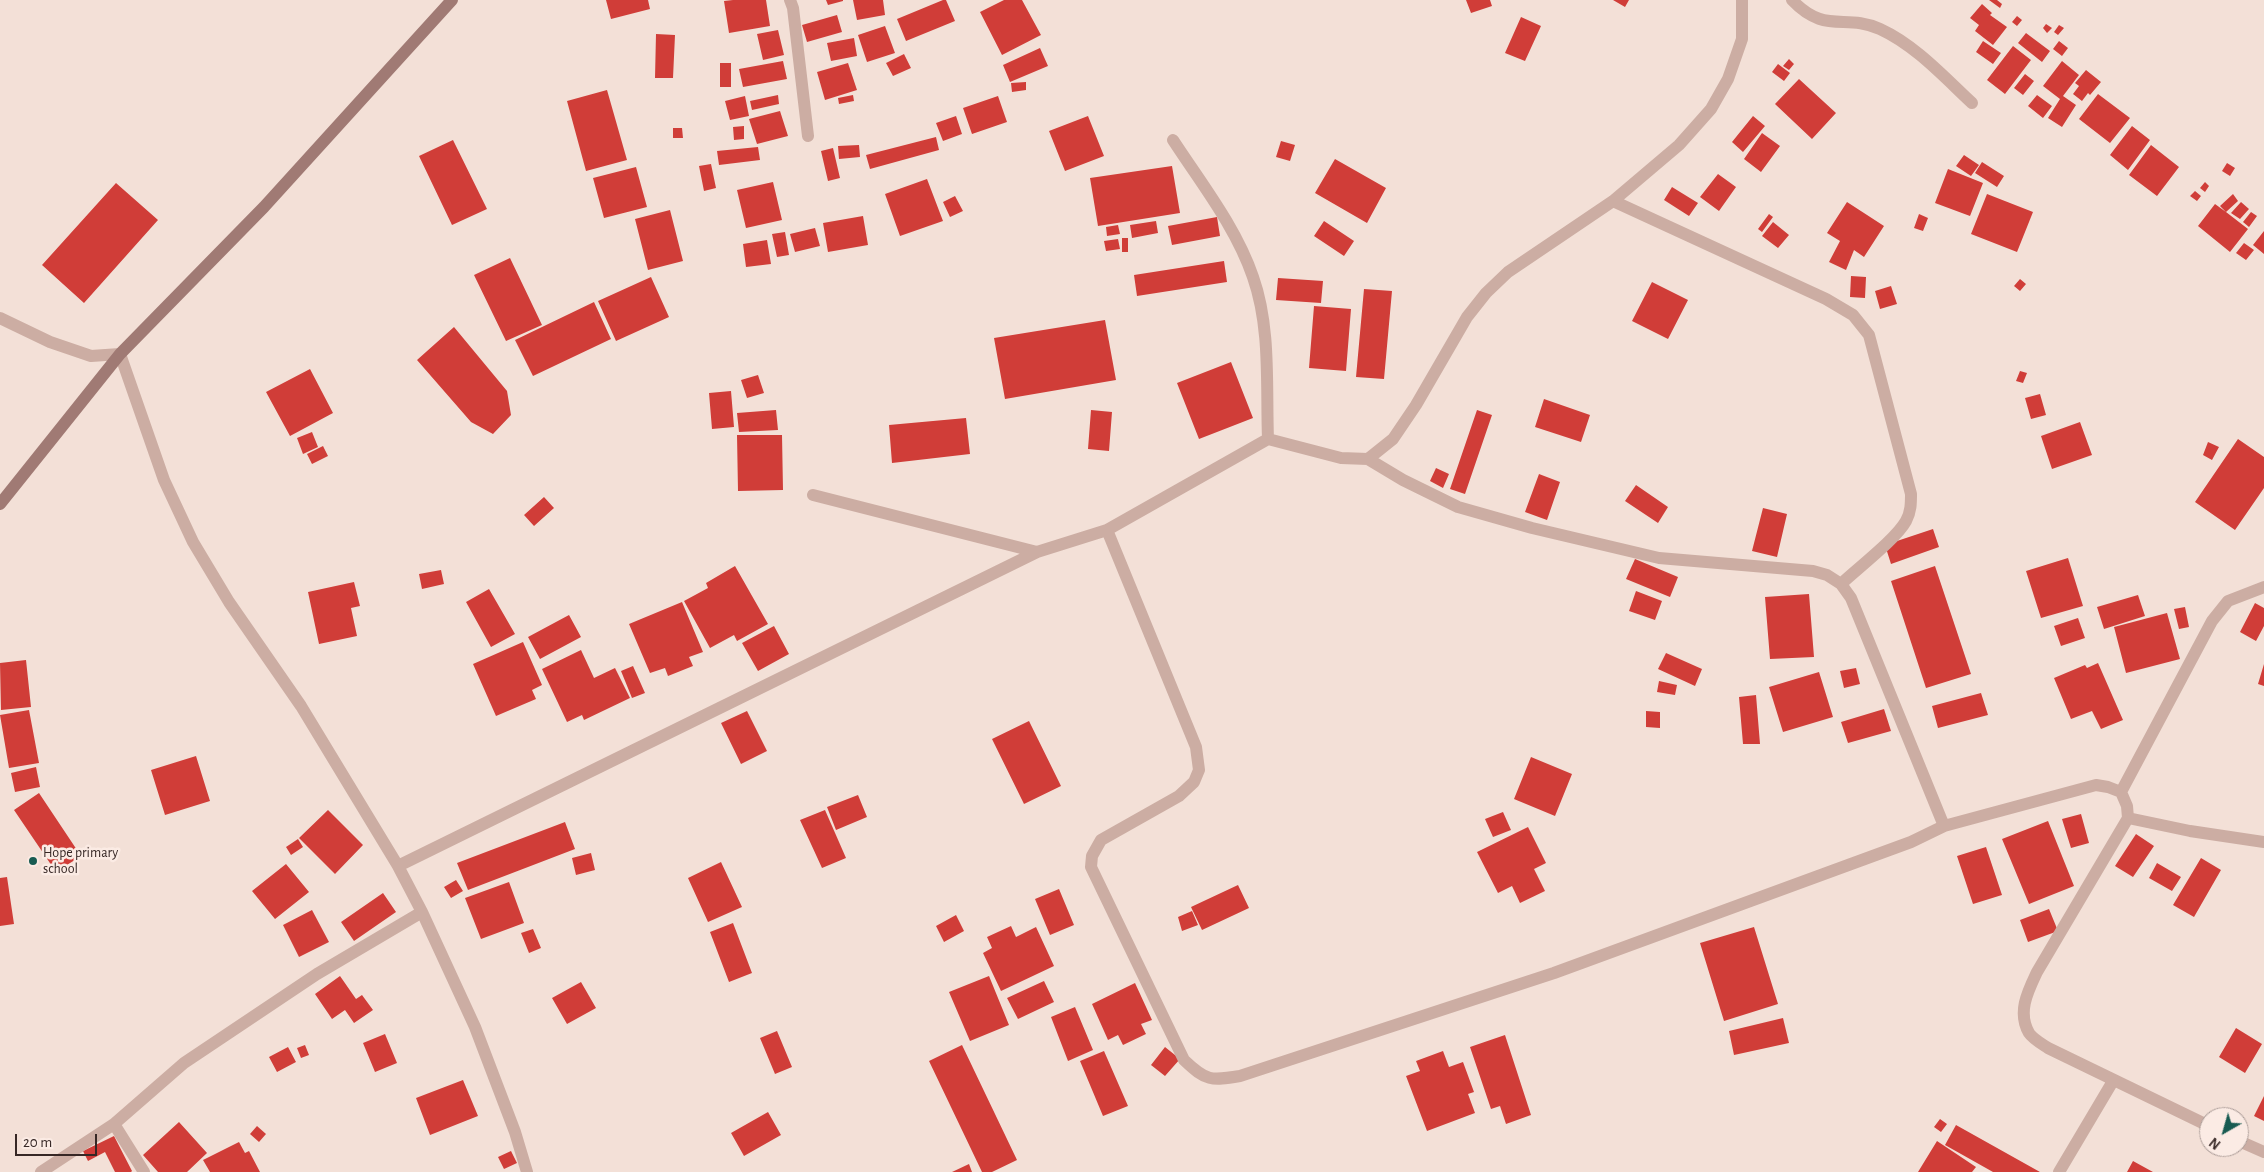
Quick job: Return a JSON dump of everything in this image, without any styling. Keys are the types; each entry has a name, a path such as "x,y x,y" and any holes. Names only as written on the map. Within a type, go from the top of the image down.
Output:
{"street":[{"path":"0,504 120,354 264,207 452,0"},
{"path":"790,0 793,8 808,136"},
{"path":"1368,459 1393,439 1416,405 1467,317 1486,293 1508,272 1613,201 1679,145 1712,109 1728,79 1742,39 1742,0"},
{"path":"1792,0 1808,15 1825,22 1859,24 1879,28 1886,32 1924,58 1972,103"},
{"path":"1173,140 1229,226 1253,277 1265,330 1268,439"},
{"path":"1613,201 1826,299 1854,315 1869,335 1911,494 1911,507 1907,520 1897,532 1841,584"},
{"path":"0,318 50,342 91,356 120,354"},
{"path":"120,354 164,480 193,542 229,602 301,706 398,866 422,912 474,1027 516,1132 528,1172"},
{"path":"398,866 1037,552 1107,530 1268,439 1341,458 1368,459 1403,480 1458,507 1532,528 1660,558 1813,571 1827,575 1841,584 1851,598 1944,826"},
{"path":"813,495 1037,552"},
{"path":"1107,530 1196,747 1199,770 1194,782 1179,796 1101,840 1092,856 1091,867 1184,1060 1201,1076 1219,1079 1240,1076 1545,976 1911,842 1944,826 2096,785 2121,792 2127,806 2128,818 2037,972 2027,994 2023,1014 2030,1034 2048,1048 2199,1121"},
{"path":"2121,792 2212,620 2228,601 2264,587"},
{"path":"2128,818 2190,831 2264,842"},
{"path":"41,1172 114,1124 184,1063 317,974 422,912"},
{"path":"2059,1172 2113,1081"},
{"path":"114,1124 144,1172"},
{"path":"2249,1145 2264,1152"}],"building":[{"path":"606,0 648,0 650,9 611,19"},
{"path":"766,0 770,26 729,33 724,1"},
{"path":"826,0 843,0 843,1 828,5"},
{"path":"853,0 883,0 885,15 857,20"},
{"path":"946,0 955,21 906,41 897,19"},
{"path":"1004,0 1022,0 1041,35 1002,55 980,12"},
{"path":"1466,0 1490,0 1492,6 1471,13"},
{"path":"1613,0 1629,0 1625,7"},
{"path":"1989,0 1997,0 2002,4 2000,8"},
{"path":"1982,4 1992,13 1990,15 2007,27 1993,45 1975,31 1979,25 1970,18"},
{"path":"837,15 842,32 807,42 802,25"},
{"path":"2017,16 2022,20 2017,26 2012,22"},
{"path":"1521,17 1541,26 1525,61 1505,53"},
{"path":"2046,24 2052,28 2047,33 2043,28"},
{"path":"2059,25 2064,28 2058,35 2054,32"},
{"path":"885,26 895,53 867,62 858,35"},
{"path":"778,30 784,55 763,60 757,34"},
{"path":"2026,33 2050,51 2042,62 2018,43"},
{"path":"656,34 675,35 673,78 655,78"},
{"path":"854,38 857,56 831,61 827,43"},
{"path":"1983,41 2001,53 1993,64 1976,52"},
{"path":"2059,41 2068,48 2062,56 2053,49"},
{"path":"2013,46 2031,60 2005,94 1987,80"},
{"path":"1040,48 1048,66 1010,82 1003,65"},
{"path":"904,54 911,68 893,76 886,63"},
{"path":"1789,59 1794,64 1789,70 1783,66"},
{"path":"783,61 787,79 743,87 739,69"},
{"path":"2062,61 2079,75 2063,96 2076,105 2062,127 2048,118 2060,99 2043,86"},
{"path":"720,63 731,63 731,87 720,87"},
{"path":"848,63 857,90 825,100 817,72"},
{"path":"1778,64 1790,73 1784,81 1772,72"},
{"path":"2086,70 2101,82 2082,101 2073,94 2079,86 2075,83"},
{"path":"2025,74 2034,81 2023,95 2014,88"},
{"path":"1799,79 1836,113 1812,139 1775,104"},
{"path":"1026,82 1026,90 1012,92 1011,83"},
{"path":"607,90 627,160 586,171 567,101"},
{"path":"2098,94 2130,118 2110,143 2079,119"},
{"path":"778,95 779,104 752,110 750,101"},
{"path":"853,95 854,101 839,104 838,98"},
{"path":"2037,95 2052,106 2043,118 2028,106"},
{"path":"745,96 749,116 730,120 725,101"},
{"path":"998,96 1007,122 972,134 963,108"},
{"path":"780,111 788,136 757,144 749,119"},
{"path":"956,116 962,134 943,141 936,123"},
{"path":"1088,116 1104,156 1065,171 1049,131"},
{"path":"1753,116 1765,126 1743,152 1732,142"},
{"path":"744,126 744,139 734,140 733,127"},
{"path":"2132,126 2150,140 2128,170 2110,155"},
{"path":"673,128 682,128 683,138 673,138"},
{"path":"1762,133 1780,146 1761,172 1744,159"},
{"path":"936,137 939,150 870,169 866,155"},
{"path":"453,140 487,209 452,225 419,156"},
{"path":"1281,141 1295,145 1290,161 1276,157"},
{"path":"859,145 860,157 839,159 838,146"},
{"path":"2151,145 2179,167 2157,196 2129,175"},
{"path":"758,147 760,160 719,165 717,151"},
{"path":"833,148 840,178 828,181 821,151"},
{"path":"1964,155 1979,165 1971,176 1956,166"},
{"path":"1335,159 1386,188 1367,223 1315,193"},
{"path":"1982,162 2004,176 1997,187 1975,173"},
{"path":"2227,163 2235,168 2230,176 2222,171"},
{"path":"711,164 716,188 704,191 699,166"},
{"path":"1172,166 1180,213 1098,226 1090,178"},
{"path":"636,167 647,207 604,218 593,178"},
{"path":"1948,169 1983,183 1970,216 1935,203"},
{"path":"1718,174 1736,187 1719,211 1700,197"},
{"path":"927,179 943,221 900,236 885,194"},
{"path":"773,182 782,220 746,228 737,190"},
{"path":"2205,182 2209,186 2205,192 2200,188"},
{"path":"116,183 158,220 84,303 42,265"},
{"path":"1672,187 1698,203 1689,216 1664,200"},
{"path":"2195,191 2201,196 2197,201 2190,196"},
{"path":"1987,194 2033,212 2017,252 1971,234"},
{"path":"2233,194 2238,201 2226,212 2220,206"},
{"path":"955,196 963,211 950,217 943,202"},
{"path":"1847,202 1884,226 1864,257 1854,250 1846,270 1829,262 1840,241 1827,233"},
{"path":"2241,202 2249,209 2240,219 2231,213"},
{"path":"2215,204 2248,229 2230,252 2198,226"},
{"path":"670,210 683,261 648,270 635,219"},
{"path":"2251,212 2257,216 2249,227 2243,222"},
{"path":"1769,214 1773,217 1762,232 1758,229"},
{"path":"1919,214 1928,218 1923,231 1914,228"},
{"path":"863,216 868,245 828,252 823,223"},
{"path":"1217,217 1220,236 1172,245 1168,226"},
{"path":"1156,221 1158,233 1132,238 1130,225"},
{"path":"1324,221 1354,241 1344,256 1314,236"},
{"path":"1773,222 1789,235 1778,248 1762,236"},
{"path":"1118,225 1120,234 1107,236 1106,227"},
{"path":"815,228 820,246 795,252 790,234"},
{"path":"2264,231 2264,254 2253,245"},
{"path":"785,232 789,255 777,257 772,234"},
{"path":"1122,238 1128,238 1128,252 1122,252"},
{"path":"1118,239 1120,249 1106,251 1104,241"},
{"path":"767,240 771,264 746,267 743,244"},
{"path":"2244,243 2254,250 2246,260 2236,253"},
{"path":"510,258 542,325 506,341 474,275"},
{"path":"1224,261 1227,282 1137,296 1134,275"},
{"path":"1851,276 1866,277 1865,298 1850,297"},
{"path":"651,277 669,317 616,341 598,301"},
{"path":"1278,278 1323,281 1321,303 1276,300"},
{"path":"2020,279 2026,284 2020,291 2014,286"},
{"path":"1652,282 1688,300 1668,339 1632,321"},
{"path":"1891,286 1897,304 1880,309 1875,291"},
{"path":"1364,289 1392,291 1384,379 1356,377"},
{"path":"594,302 611,339 533,376 515,340"},
{"path":"1314,306 1351,309 1346,371 1309,368"},
{"path":"1105,320 1116,380 1005,399 994,338"},
{"path":"454,327 507,391 511,415 493,434 471,422 417,360"},
{"path":"1231,362 1253,418 1199,439 1177,383"},
{"path":"310,369 333,413 290,436 266,392"},
{"path":"2020,371 2027,373 2023,383 2016,381"},
{"path":"758,375 764,393 747,398 741,380"},
{"path":"731,391 734,427 712,429 709,393"},
{"path":"2040,394 2046,415 2031,419 2025,398"},
{"path":"1544,399 1590,415 1581,442 1535,427"},
{"path":"776,410 778,430 739,432 737,413"},
{"path":"1091,410 1112,412 1109,451 1088,449"},
{"path":"1477,410 1492,415 1465,494 1450,489"},
{"path":"966,418 970,454 892,463 889,425"},
{"path":"2080,422 2092,455 2052,469 2041,436"},
{"path":"312,432 318,447 303,454 297,438"},
{"path":"737,435 782,435 783,490 738,491"},
{"path":"2238,439 2264,457 2264,488 2235,530 2195,502"},
{"path":"2208,442 2219,447 2212,460 2203,455"},
{"path":"323,446 328,456 312,464 307,454"},
{"path":"1436,468 1449,474 1443,488 1430,481"},
{"path":"1539,474 1560,482 1547,520 1525,512"},
{"path":"1636,485 1668,507 1658,523 1625,501"},
{"path":"544,497 554,508 534,526 524,515"},
{"path":"1763,508 1787,514 1777,557 1752,551"},
{"path":"1933,529 1939,547 1891,564 1885,545"},
{"path":"2068,558 2083,606 2041,618 2026,571"},
{"path":"1635,559 1678,577 1670,597 1626,579"},
{"path":"735,566 768,624 737,641 734,635 710,648 684,601 708,588 706,583"},
{"path":"1935,566 1971,674 1926,688 1891,581"},
{"path":"441,570 444,584 422,589 419,574"},
{"path":"354,582 360,606 351,608 357,636 319,644 308,592"},
{"path":"489,589 515,634 491,647 466,602"},
{"path":"1636,591 1662,601 1655,620 1629,611"},
{"path":"1809,594 1814,657 1770,659 1765,597"},
{"path":"2138,595 2145,616 2104,629 2097,607"},
{"path":"682,602 703,652 689,657 693,666 668,676 665,668 650,673 629,624"},
{"path":"2255,603 2264,608 2264,626 2256,641 2240,632"},
{"path":"2185,607 2189,627 2179,629 2174,609"},
{"path":"2167,613 2180,659 2126,673 2114,627"},
{"path":"569,615 581,637 540,659 528,637"},
{"path":"2078,618 2085,638 2061,646 2054,626"},
{"path":"774,626 789,654 758,671 742,643"},
{"path":"523,642 542,685 532,690 536,699 496,716 473,664"},
{"path":"581,650 594,678 615,668 630,698 584,720 582,715 567,722 542,669"},
{"path":"1666,653 1702,669 1695,686 1658,669"},
{"path":"26,660 31,707 1,710 0,663"},
{"path":"2098,663 2123,720 2101,729 2092,711 2071,719 2054,678 2085,665 2087,668"},
{"path":"2264,664 2264,686 2258,684"},
{"path":"633,666 645,693 632,698 621,671"},
{"path":"1856,668 1860,684 1844,688 1840,671"},
{"path":"1819,672 1833,717 1783,732 1769,687"},
{"path":"1659,681 1677,685 1675,695 1657,692"},
{"path":"1981,693 1988,715 1938,728 1932,706"},
{"path":"1756,695 1760,744 1743,744 1739,697"},
{"path":"1884,709 1891,731 1848,743 1841,722"},
{"path":"29,710 39,763 9,768 0,715"},
{"path":"747,711 767,751 741,764 721,723"},
{"path":"1646,711 1660,712 1660,728 1646,727"},
{"path":"1029,721 1061,786 1024,804 992,739"},
{"path":"196,756 210,801 165,815 151,770"},
{"path":"1531,757 1572,774 1555,816 1514,799"},
{"path":"36,767 40,787 15,792 11,773"},
{"path":"39,793 81,856 56,872 14,810"},
{"path":"858,795 867,817 836,830 827,807"},
{"path":"328,810 363,845 335,874 299,838"},
{"path":"825,810 846,858 822,868 800,820"},
{"path":"1503,812 1511,830 1493,837 1485,819"},
{"path":"2081,814 2089,843 2071,848 2062,819"},
{"path":"2048,821 2074,886 2029,904 2002,839"},
{"path":"565,822 575,849 468,890 457,863"},
{"path":"1528,827 1546,863 1534,869 1545,891 1520,903 1512,886 1498,893 1477,852"},
{"path":"2136,834 2154,846 2133,877 2115,866"},
{"path":"298,839 303,847 291,855 286,847"},
{"path":"1986,847 2002,895 1973,904 1957,856"},
{"path":"591,853 595,870 576,875 572,858"},
{"path":"2201,858 2221,870 2194,917 2173,905"},
{"path":"721,862 742,907 708,922 688,878"},
{"path":"2157,863 2181,877 2172,891 2149,878"},
{"path":"286,864 309,892 275,919 252,891"},
{"path":"7,877 14,924 0,926 0,878"},
{"path":"456,880 463,891 451,898 444,887"},
{"path":"509,882 524,923 481,939 465,898"},
{"path":"1238,885 1249,908 1202,930 1191,907"},
{"path":"1059,889 1074,925 1050,935 1035,899"},
{"path":"383,893 396,912 354,941 341,922"},
{"path":"2049,909 2058,931 2028,942 2020,920"},
{"path":"312,910 329,942 299,957 283,925"},
{"path":"1192,911 1198,925 1182,931 1178,917"},
{"path":"956,915 964,931 944,942 936,926"},
{"path":"733,923 752,973 729,982 710,932"},
{"path":"1011,926 1016,937 1036,927 1054,966 1001,991 983,953 992,948 987,937"},
{"path":"1754,927 1778,1004 1724,1021 1700,943"},
{"path":"533,929 541,948 529,953 521,933"},
{"path":"340,976 356,999 362,995 373,1010 354,1023 345,1010 332,1019 315,994"},
{"path":"989,976 1009,1025 970,1041 949,992"},
{"path":"1044,981 1054,1002 1018,1019 1007,998"},
{"path":"581,982 596,1008 567,1024 552,998"},
{"path":"1135,983 1152,1020 1141,1024 1146,1034 1123,1045 1118,1035 1108,1040 1092,1004"},
{"path":"1075,1007 1093,1050 1068,1061 1051,1017"},
{"path":"1783,1018 1789,1043 1734,1055 1729,1031"},
{"path":"2236,1028 2262,1044 2245,1073 2219,1057"},
{"path":"777,1031 792,1067 775,1074 760,1038"},
{"path":"385,1034 397,1063 375,1072 363,1043"},
{"path":"1505,1035 1531,1115 1506,1124 1500,1106 1491,1109 1470,1047"},
{"path":"305,1045 309,1055 301,1058 297,1048"},
{"path":"962,1045 1017,1160 992,1172 982,1172 929,1061"},
{"path":"288,1047 296,1062 277,1072 269,1057"},
{"path":"1165,1047 1180,1059 1165,1076 1151,1065"},
{"path":"1104,1051 1128,1106 1103,1116 1080,1061"},
{"path":"1443,1051 1449,1067 1463,1062 1474,1092 1468,1094 1475,1113 1427,1131 1406,1076 1420,1071 1416,1061"},
{"path":"463,1080 478,1116 430,1135 416,1098"},
{"path":"2264,1096 2264,1121 2254,1116"},
{"path":"768,1112 781,1135 744,1156 731,1133"},
{"path":"1940,1119 1947,1124 1941,1132 1934,1127"},
{"path":"179,1122 207,1153 187,1172 158,1172 143,1155"},
{"path":"1956,1125 2040,1172 1993,1172 1945,1145"},
{"path":"257,1126 266,1134 259,1142 250,1134"},
{"path":"114,1136 131,1172 115,1172 105,1152 88,1161 83,1151"},
{"path":"1937,1141 1976,1167 1972,1172 1918,1172"},
{"path":"239,1142 245,1153 249,1151 260,1172 210,1172 203,1160"},
{"path":"511,1151 517,1163 504,1169 498,1157"},
{"path":"2133,1161 2153,1172 2127,1172"},
{"path":"969,1164 972,1172 952,1172"}],"place":[{"name":"Hope primary school","path":"33,861"}]}
